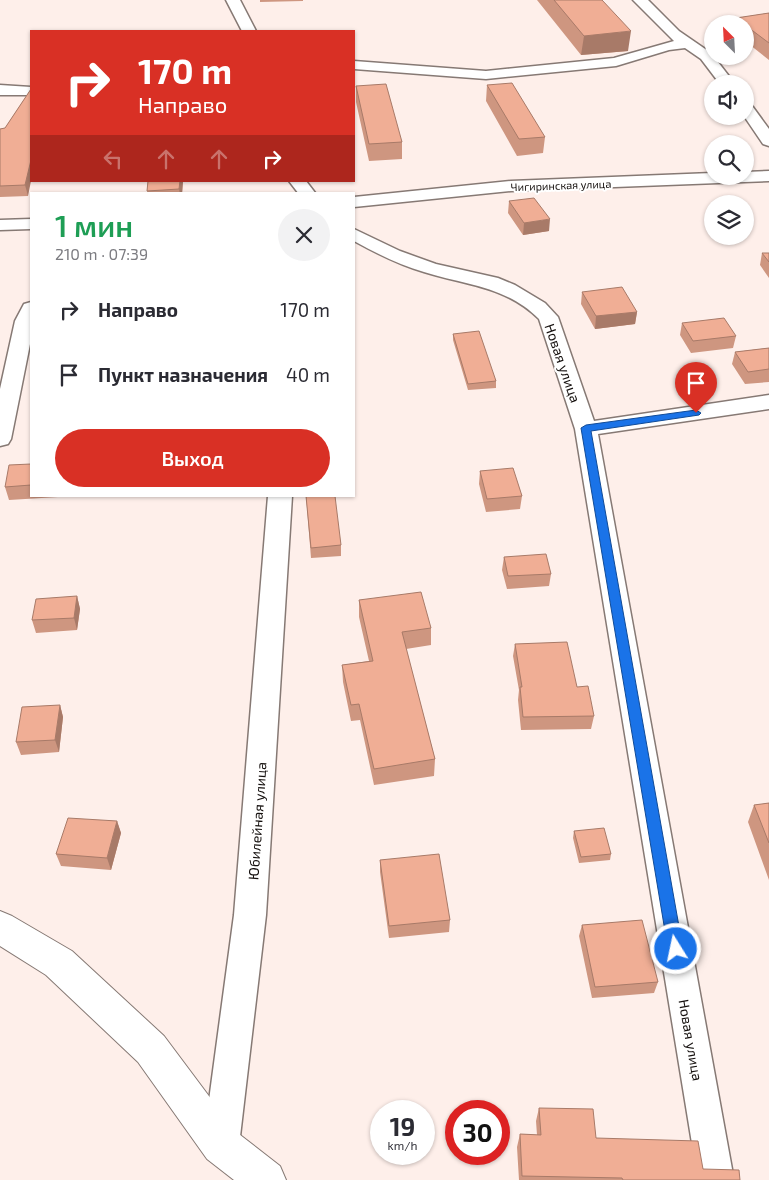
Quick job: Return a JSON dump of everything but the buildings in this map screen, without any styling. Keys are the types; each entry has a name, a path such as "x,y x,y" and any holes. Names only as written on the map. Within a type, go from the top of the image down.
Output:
{"street":[{"path":"233,0 248,30"},
{"path":"640,0 674,34 706,56 721,75"},
{"path":"355,65 486,75 616,62 667,46 688,43"},
{"path":"0,90 30,91"},
{"path":"754,119 769,140"},
{"name":"Чигиринская улица","path":"355,202 511,186 769,176"},
{"path":"298,182 306,192"},
{"path":"0,225 30,224"},
{"name":"Новая улица","path":"355,235 394,255 430,268 491,282 508,289 544,311 548,317 586,428 716,1180"},
{"path":"0,439 25,321 30,310"},
{"path":"586,428 769,402"},
{"name":"Юбилейная улица","path":"222,1145 250,915 280,497"},
{"path":"0,927 59,963 151,1049 222,1145 266,1180"}],"route":[{"path":"676,949 586,428 696,413"}]}
